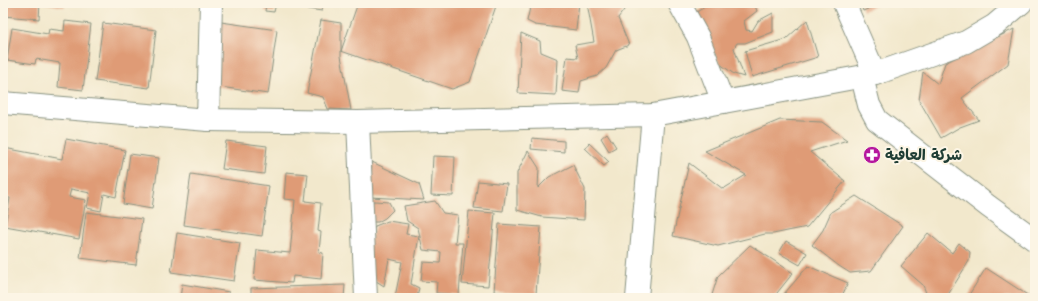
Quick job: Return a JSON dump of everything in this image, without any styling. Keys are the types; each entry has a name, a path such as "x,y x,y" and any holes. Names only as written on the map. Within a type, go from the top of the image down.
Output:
{"street":[{"path":"208,120 211,3"},
{"path":"679,3 698,36 723,102"},
{"path":"844,3 868,76 869,105 877,120 988,206 1035,240"},
{"path":"3,102 208,120 358,122 653,115 868,76 966,42 995,25 1021,3"},
{"path":"637,298 653,115"},
{"path":"358,122 366,298"}],"building":[{"path":"3,3 40,3 39,19 3,16"},
{"path":"43,3 65,3 64,7"},
{"path":"260,3 276,3 274,12 265,11 266,5"},
{"path":"287,3 323,3 322,11 286,6"},
{"path":"358,3 487,3 496,6 470,82 452,89 341,51"},
{"path":"531,3 579,3 576,30 535,25 527,21"},
{"path":"587,3 626,3 626,7 618,18 629,45 616,50 606,68 597,76 581,81 579,93 562,91 567,57 578,58 575,45 594,42"},
{"path":"712,3 754,3 757,11 744,21 746,30 752,31 758,21 773,13 773,32 745,43 737,43 734,48 744,77 734,74 720,64 691,15"},
{"path":"860,3 883,3 863,11"},
{"path":"321,20 341,23 341,56 351,110 328,109 323,97 307,93"},
{"path":"807,20 818,57 752,77 745,51 786,39"},
{"path":"65,21 91,24 83,90 58,87 60,63 36,59 35,64 7,60 12,28 48,34 49,29 64,31"},
{"path":"221,22 277,30 268,94 213,86"},
{"path":"103,23 156,30 149,88 95,81"},
{"path":"1014,29 1008,64 962,98 979,120 960,127 941,138 919,100 923,72 938,84 945,63"},
{"path":"521,33 540,41 541,52 558,59 556,95 518,93"},
{"path":"780,120 822,122 847,140 810,152 845,181 807,227 773,234 765,234 718,246 673,236 689,163 723,189 746,175 705,151"},
{"path":"607,133 616,147 609,151 601,138"},
{"path":"532,138 564,141 564,152 531,149"},
{"path":"66,139 125,150 116,197 104,194 101,211 87,208 90,193 71,189 69,197 86,200 79,239 5,226 10,198 3,197 4,148 62,159"},
{"path":"226,141 267,146 264,174 222,169"},
{"path":"589,143 609,162 604,166 585,148"},
{"path":"528,151 539,168 538,188 549,177 573,165 585,189 584,220 542,217 517,210 517,173"},
{"path":"130,154 159,158 152,209 123,204"},
{"path":"433,156 455,157 453,196 431,195"},
{"path":"372,162 419,184 424,200 370,197"},
{"path":"286,172 308,174 305,201 321,203 318,231 321,232 319,252 323,253 321,279 293,276 292,283 254,280 257,250 290,253 295,200 284,199"},
{"path":"191,174 269,186 262,236 184,225"},
{"path":"478,181 507,184 503,211 474,208"},
{"path":"856,196 903,226 871,271 850,273 812,245 823,230 831,212"},
{"path":"435,201 443,213 458,215 455,243 463,243 459,295 436,293 437,282 421,281 423,262 440,263 441,252 423,250 418,228 407,221 404,206"},
{"path":"367,202 389,202 393,210 385,218 378,222 368,222"},
{"path":"469,211 495,213 488,286 462,284"},
{"path":"86,212 142,219 136,265 80,258"},
{"path":"388,221 408,224 406,234 419,236 411,284 419,288 417,298 395,297 402,262 389,259 384,286 370,277 369,243 375,226"},
{"path":"499,224 541,227 536,294 494,292"},
{"path":"177,233 240,243 234,281 171,272"},
{"path":"928,233 952,253 959,243 970,252 969,261 946,298 934,298 926,293 923,285 901,266"},
{"path":"786,241 807,253 800,265 779,253"},
{"path":"750,245 793,273 773,298 711,298 718,276"},
{"path":"808,266 848,283 841,298 784,298 784,294"},
{"path":"986,268 1032,298 967,298"},
{"path":"182,284 229,292 228,298 180,298"},
{"path":"345,285 344,298 251,298 251,288"},
{"path":"86,294 108,297 108,298 86,298"}],"place":[{"name":"شركة العافية","path":"872,155"}]}
